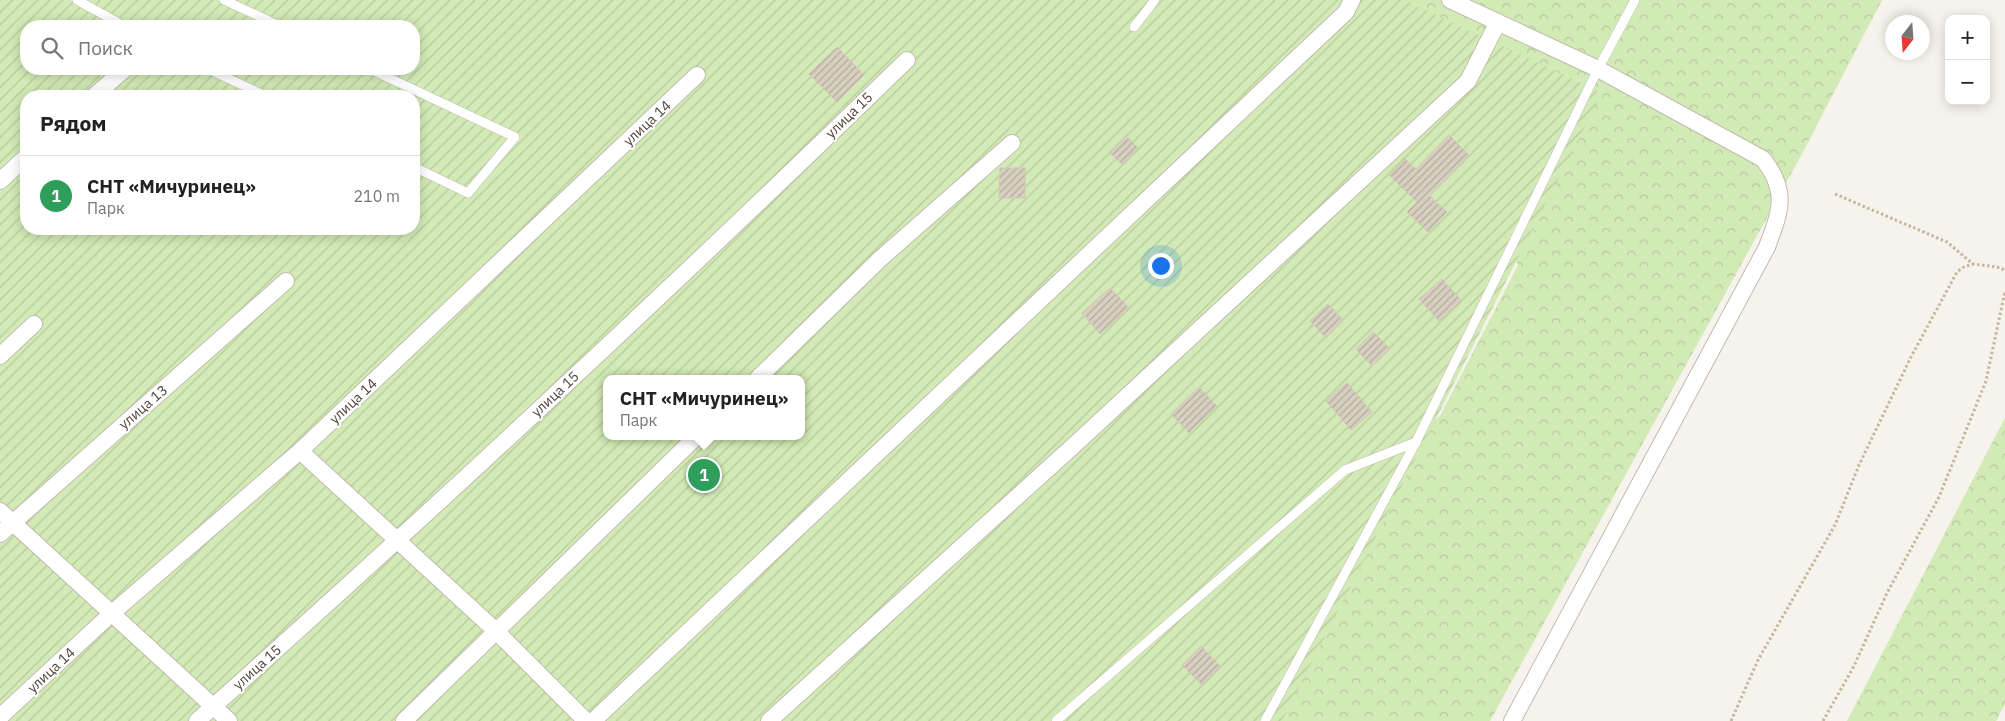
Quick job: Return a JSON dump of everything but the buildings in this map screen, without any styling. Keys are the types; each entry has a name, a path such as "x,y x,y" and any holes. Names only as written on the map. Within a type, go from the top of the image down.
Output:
{"street":[{"path":"592,721 1346,12 1352,0"},
{"path":"1450,0 1598,69 1762,159 1773,172 1780,190 1778,216 1767,247 1512,721"},
{"path":"769,721 1071,448 1468,81 1498,22"},
{"name":"улица 15","path":"197,721 397,541 759,203 907,60"},
{"path":"101,90 118,75"},
{"name":"улица 14","path":"0,717 112,613 300,451 697,75"},
{"path":"761,375 880,260 1012,143"},
{"path":"0,181 20,163"},
{"name":"улица 13","path":"0,534 286,280"},
{"path":"0,356 34,324"},
{"path":"404,721 694,440"},
{"path":"300,451 496,631 586,721"},
{"path":"0,510 229,721"}],"lane":[{"path":"76,0 113,20"},
{"path":"224,0 267,20"},
{"path":"1134,27 1154,0"},
{"path":"1265,721 1416,442 1598,69 1635,0"},
{"path":"221,75 253,90"},
{"path":"383,75 415,90"},
{"path":"420,92 516,137 468,193 420,170"},
{"path":"1056,721 1345,470 1416,442"}],"path":[{"path":"1835,194 1947,242 1973,264"},
{"path":"1731,721 1758,660 1835,525 1859,465 1911,357 1957,272 1973,264 2005,270"},
{"path":"1823,721 1854,666 1887,593 1939,497 1986,381 2005,291"}],"green space":[{"path":"0,0 1404,0 1602,93 1282,721 0,721"},
{"path":"1289,0 1882,0 1802,154 1490,721 891,721 1267,548 1440,416 1518,265 1457,101"},
{"path":"2005,418 2005,704 1996,721 1847,721"}],"place":[{"name":"СНТ «Мичуринец»","path":"704,475"}]}
